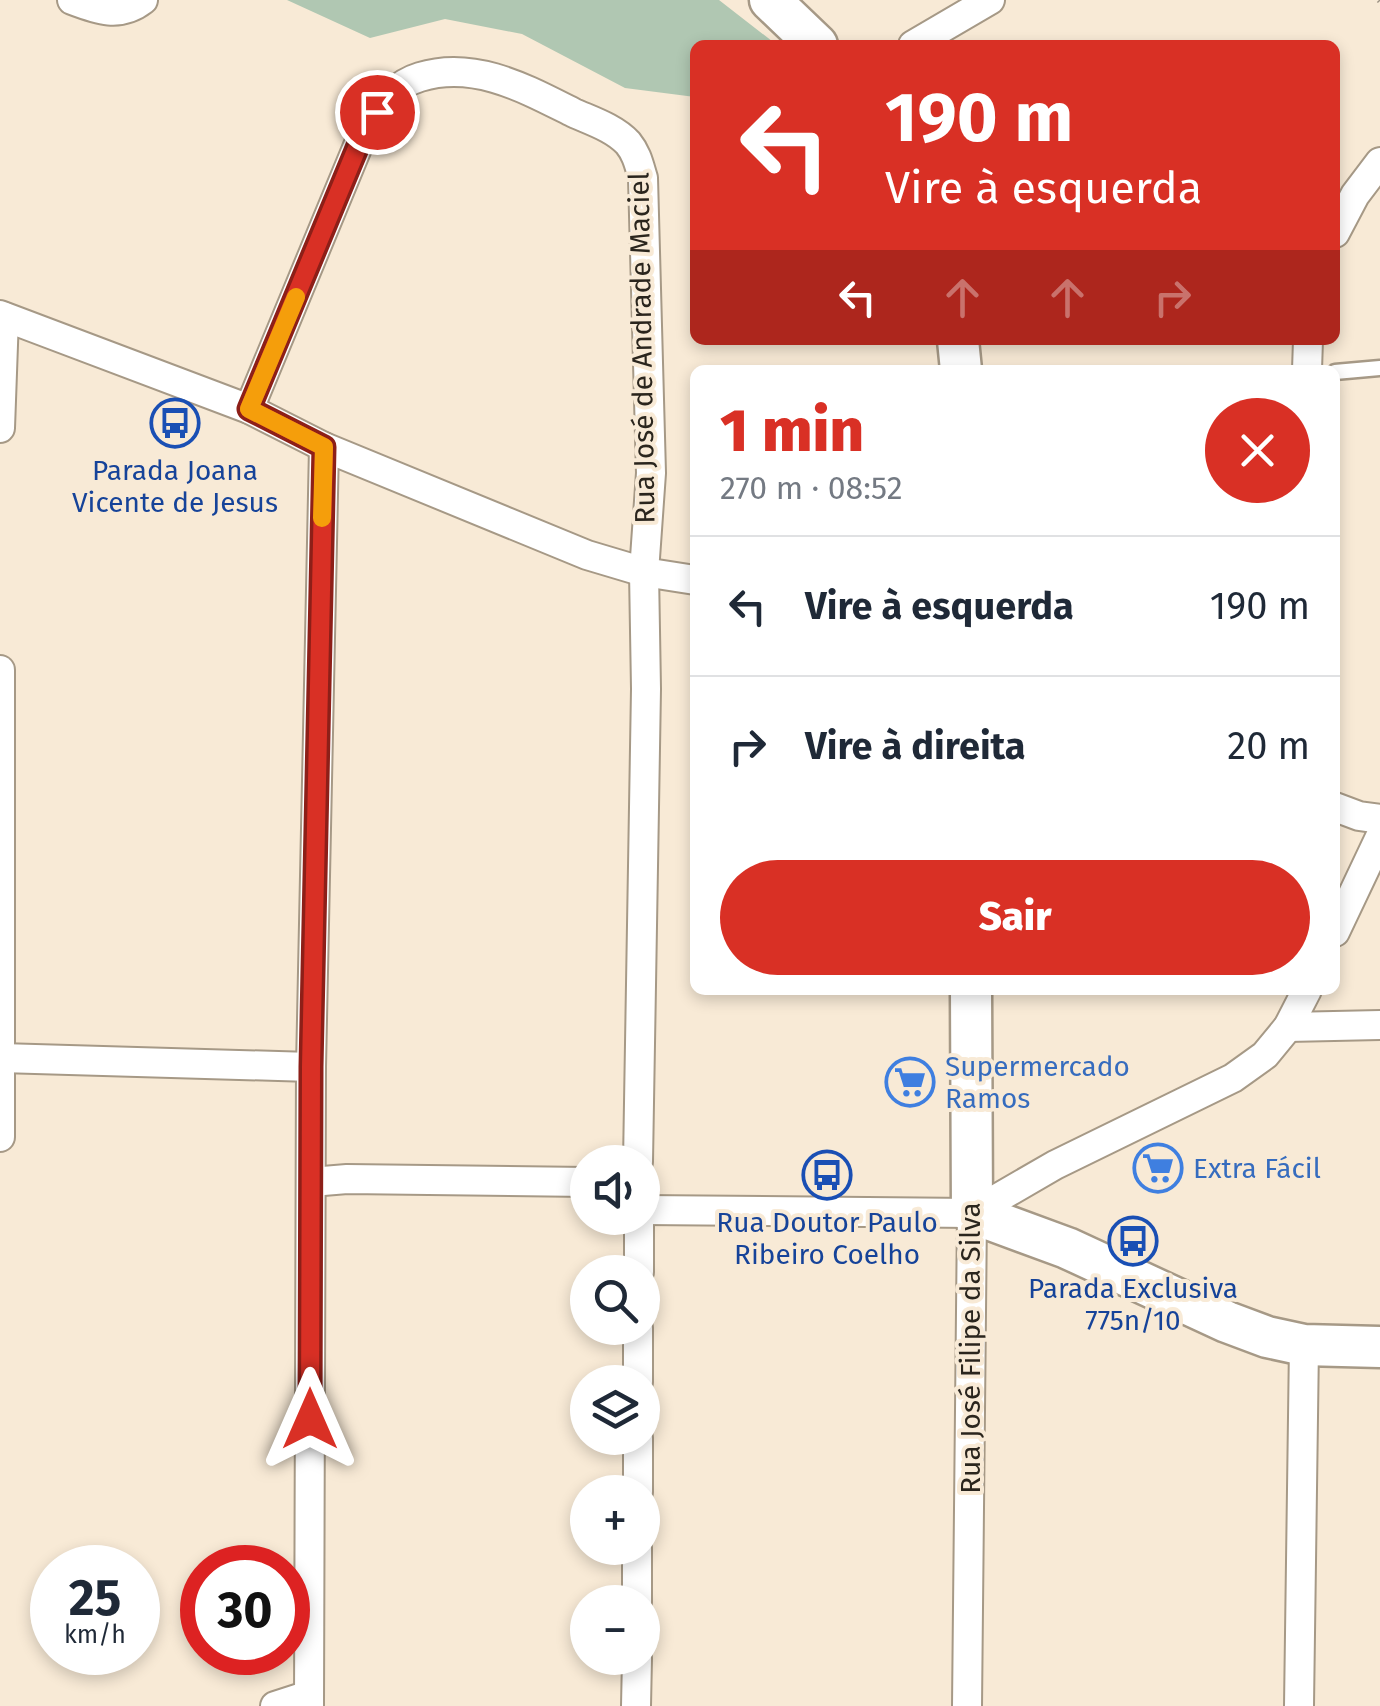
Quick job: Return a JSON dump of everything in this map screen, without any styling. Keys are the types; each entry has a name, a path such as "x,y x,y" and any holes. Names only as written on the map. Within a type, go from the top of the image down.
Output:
{"main road":[{"path":"777,3 812,40"},
{"name":"Rua José Filipe da Silva","path":"971,995 972,1213"},
{"path":"972,1213 1067,1248 1268,1337 1304,1344 1380,1347"}],"street":[{"path":"72,0 118,12 144,0"},
{"path":"922,40 990,0"},
{"name":"Rua José de Andrade Maciel","path":"249,409 365,129 389,94 416,78 448,71 510,82 609,130 626,140 637,156 643,178 651,473 644,572 646,688 638,1145"},
{"path":"1340,224 1380,162"},
{"path":"0,428 2,316 249,409 324,447 587,556 644,572 690,579"},
{"path":"275,1706 309,1700 311,1067 324,447"},
{"path":"0,670 0,1138"},
{"path":"1340,810 1380,819"},
{"path":"1340,921 1380,837"},
{"path":"660,1210 972,1213 1072,1157 1234,1078 1264,1055 1288,1028 1303,995"},
{"path":"1288,1028 1380,1025"},
{"path":"1,1058 311,1067"},
{"path":"311,1182 347,1178 570,1182"},
{"name":"Rua José Filipe da Silva","path":"968,1706 972,1213"},
{"path":"1299,1706 1304,1344"},
{"path":"636,1675 636,1706"}],"lane":[{"path":"1340,372 1380,368"}],"green space":[{"path":"287,0 719,0 771,40 690,40 690,96 625,88 522,34 445,19 370,38"}],"slow traffic":[{"path":"296,297 249,409 324,447 322,518"}],"place":[{"name":"Parada Joana Vicente de Jesus","path":"175,423"},
{"name":"Supermercado Ramos","path":"910,1082"},
{"name":"Extra Fácil","path":"1158,1168"},
{"name":"Rua Doutor Paulo Ribeiro Coelho","path":"827,1175"},
{"name":"Parada Exclusiva 775n/10","path":"1133,1241"}],"route":[{"path":"310,1419 311,1067 324,447 249,409 365,129 377,112"}]}
